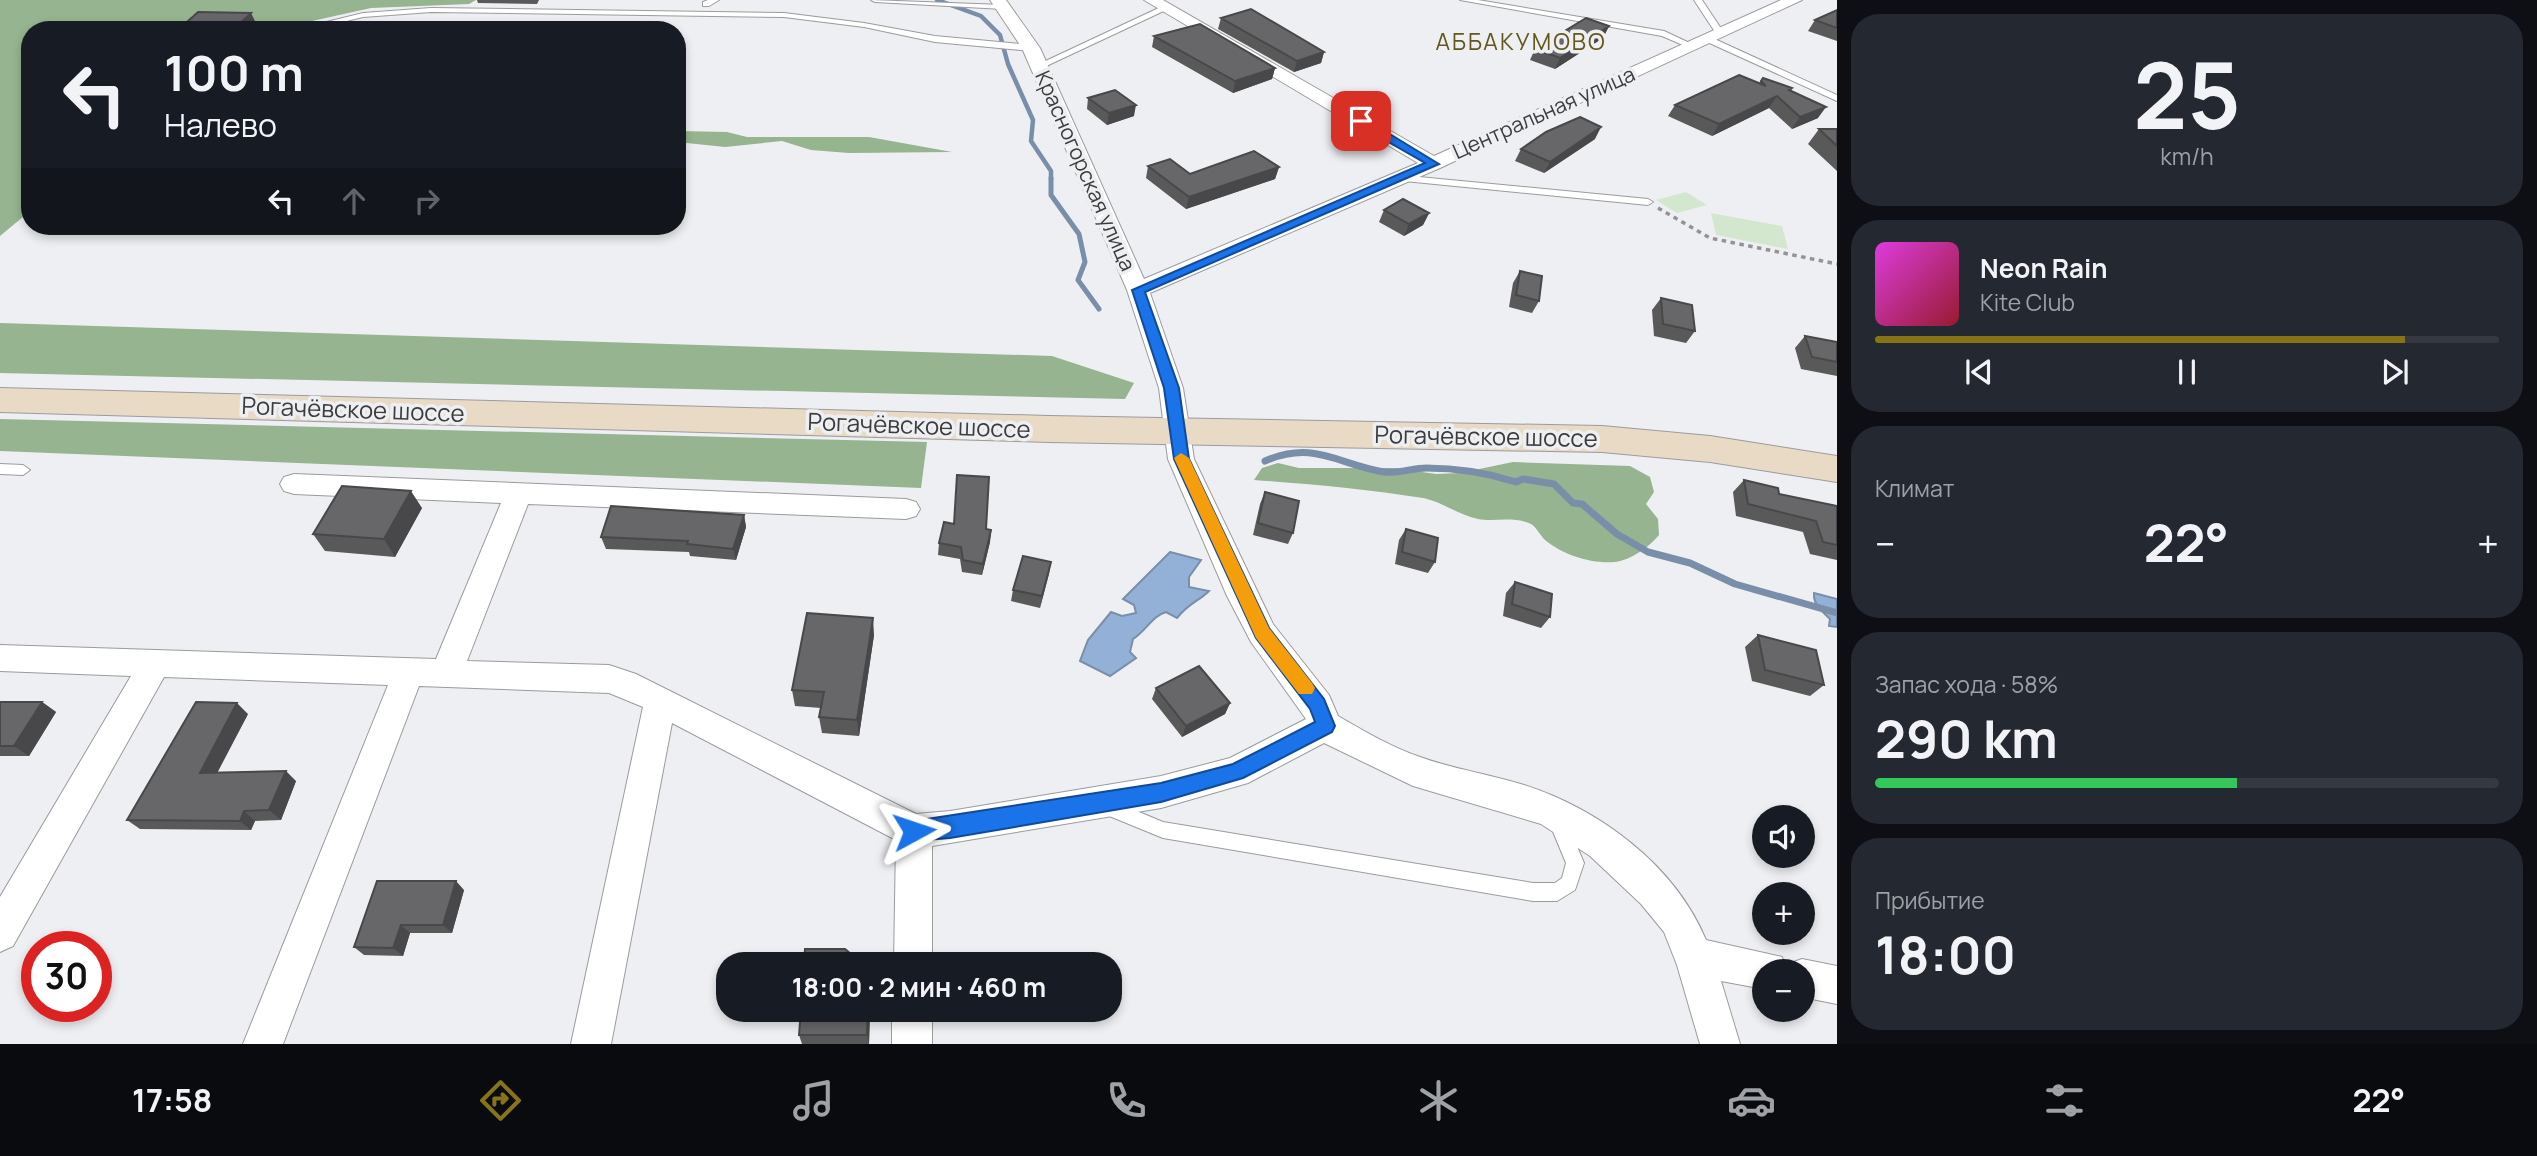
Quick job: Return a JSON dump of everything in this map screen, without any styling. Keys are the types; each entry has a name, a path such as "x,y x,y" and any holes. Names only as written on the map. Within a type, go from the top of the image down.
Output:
{"main road":[{"name":"Рогачёвское шоссе","path":"0,400 1602,439 1710,449 1837,469"}],"street":[{"name":"Центральная улица","path":"1138,290 1433,164 1789,1"},
{"name":"Красногорская улица","path":"1001,4 1035,57 1138,290 1171,388 1181,459 1242,596 1262,633 1318,705 1325,726"},
{"path":"1159,4 1433,164"},
{"path":"294,484 906,509"},
{"path":"446,674 519,493"},
{"path":"0,658 609,679 636,688 914,831 950,828 1161,792 1236,772 1325,726 1377,756 1426,775 1502,794 1554,813 1632,869 1675,917 1695,957 1720,1044"},
{"path":"0,933 156,662"},
{"path":"263,1044 408,674"},
{"path":"591,1044 660,702"},
{"path":"913,952 914,831"},
{"path":"1695,957 1752,968"},
{"path":"1815,981 1837,985"},
{"path":"912,1022 912,1044"}],"lane":[{"path":"875,0 1001,4"},
{"path":"1464,0 1707,39 1837,98"},
{"path":"1698,0 1707,39"},
{"path":"337,21 363,15 430,10 543,9 785,15 864,25 1035,57 1159,4"},
{"path":"1398,178 1648,202"},
{"path":"0,469 23,470"},
{"path":"1097,802 1163,830 1533,892 1557,892 1569,884 1575,863 1554,813"}],"path":[{"path":"1648,202 1710,238 1837,264"}],"green space":[{"path":"0,0 476,0 469,4 371,8 312,21 254,21 193,15 188,21 21,21 21,218 0,236"},
{"path":"686,131 727,132 747,137 869,137 952,152 849,153 811,150 782,141 725,147 686,143"},
{"path":"1686,192 1707,205 1677,213 1656,200"},
{"path":"1711,213 1782,226 1788,249 1716,235"},
{"path":"0,323 1052,356 1134,383 1125,399 0,373"},
{"path":"0,419 927,442 921,488 0,451"},
{"path":"1513,462 1630,466 1650,477 1654,492 1646,504 1658,519 1659,535 1627,559 1596,562 1560,550 1545,540 1533,525 1525,522 1478,519 1423,498 1254,480 1262,468 1278,463 1299,468 1394,468 1436,474 1460,473"}],"water":[{"path":"1170,552 1201,560 1189,577 1189,587 1209,591 1177,618 1166,612 1157,617 1133,639 1130,652 1136,658 1110,676 1080,661 1088,640 1111,612 1122,616 1136,613 1134,605 1123,599"},
{"path":"1814,593 1837,599 1837,627 1829,626 1830,619 1817,604"}],"building":[{"path":"1251,9 1324,52 1297,61 1221,18"},
{"path":"1837,10 1837,28 1815,20"},
{"path":"198,12 251,13 243,21 188,21"},
{"path":"1586,18 1609,26 1560,58 1535,49"},
{"path":"1200,24 1275,68 1235,81 1154,36"},
{"path":"1739,75 1766,86 1761,81 1763,78 1792,88 1789,90 1826,107 1800,117 1777,96 1719,124 1675,105"},
{"path":"1115,90 1136,105 1109,113 1088,98"},
{"path":"1580,117 1601,127 1550,162 1521,149 1546,132"},
{"path":"1819,129 1837,129 1837,146"},
{"path":"1254,151 1279,167 1189,197 1148,166 1170,159 1190,174"},
{"path":"1403,199 1429,213 1409,224 1384,210"},
{"path":"1520,271 1542,276 1539,301 1516,295"},
{"path":"1661,298 1692,305 1695,331 1663,324"},
{"path":"1805,336 1837,342 1837,362 1812,357"},
{"path":"957,475 989,477 986,529 991,530 983,564 963,560 961,547 939,543 944,522 954,524"},
{"path":"1744,480 1778,488 1779,494 1837,506 1837,545 1823,542 1816,521 1748,504"},
{"path":"342,486 411,491 384,539 313,534"},
{"path":"1265,492 1299,501 1293,533 1258,523"},
{"path":"611,506 744,515 733,549 687,544 688,541 601,537"},
{"path":"1406,529 1438,538 1435,562 1402,552"},
{"path":"1023,556 1051,562 1042,596 1013,590"},
{"path":"1515,582 1552,594 1550,617 1512,604"},
{"path":"807,613 873,618 857,720 819,717 824,692 792,690"},
{"path":"1758,635 1816,650 1824,685 1765,670"},
{"path":"1199,666 1230,703 1186,726 1156,688"},
{"path":"0,702 42,702 14,746 0,746"},
{"path":"196,702 237,703 200,773 286,771 269,810 244,811 240,821 127,820"},
{"path":"377,881 456,881 443,925 401,925 393,948 354,947"},
{"path":"805,949 845,949 849,952 805,952"},
{"path":"800,1022 868,1022 867,1035 799,1035"}],"waterway":[{"path":"937,0 981,16 1000,35 1008,64 1033,120 1031,141 1051,171 1051,195 1079,234 1085,262 1078,280 1099,309"},
{"path":"1265,461 1282,455 1312,453 1384,472 1449,469 1516,482 1523,479 1554,484 1573,503 1582,504 1617,534 1648,552 1690,563 1735,584 1837,613"}],"slow traffic":[{"path":"1181,458 1242,596 1262,633 1306,688"}],"district":[{"name":"АББАКУМОВО","path":"1521,42"}],"route":[{"path":"914,831 950,828 1031,812 1161,792 1236,772 1325,726 1318,705 1262,633 1242,596 1181,459 1171,388 1138,290 1433,164 1361,121"}]}
